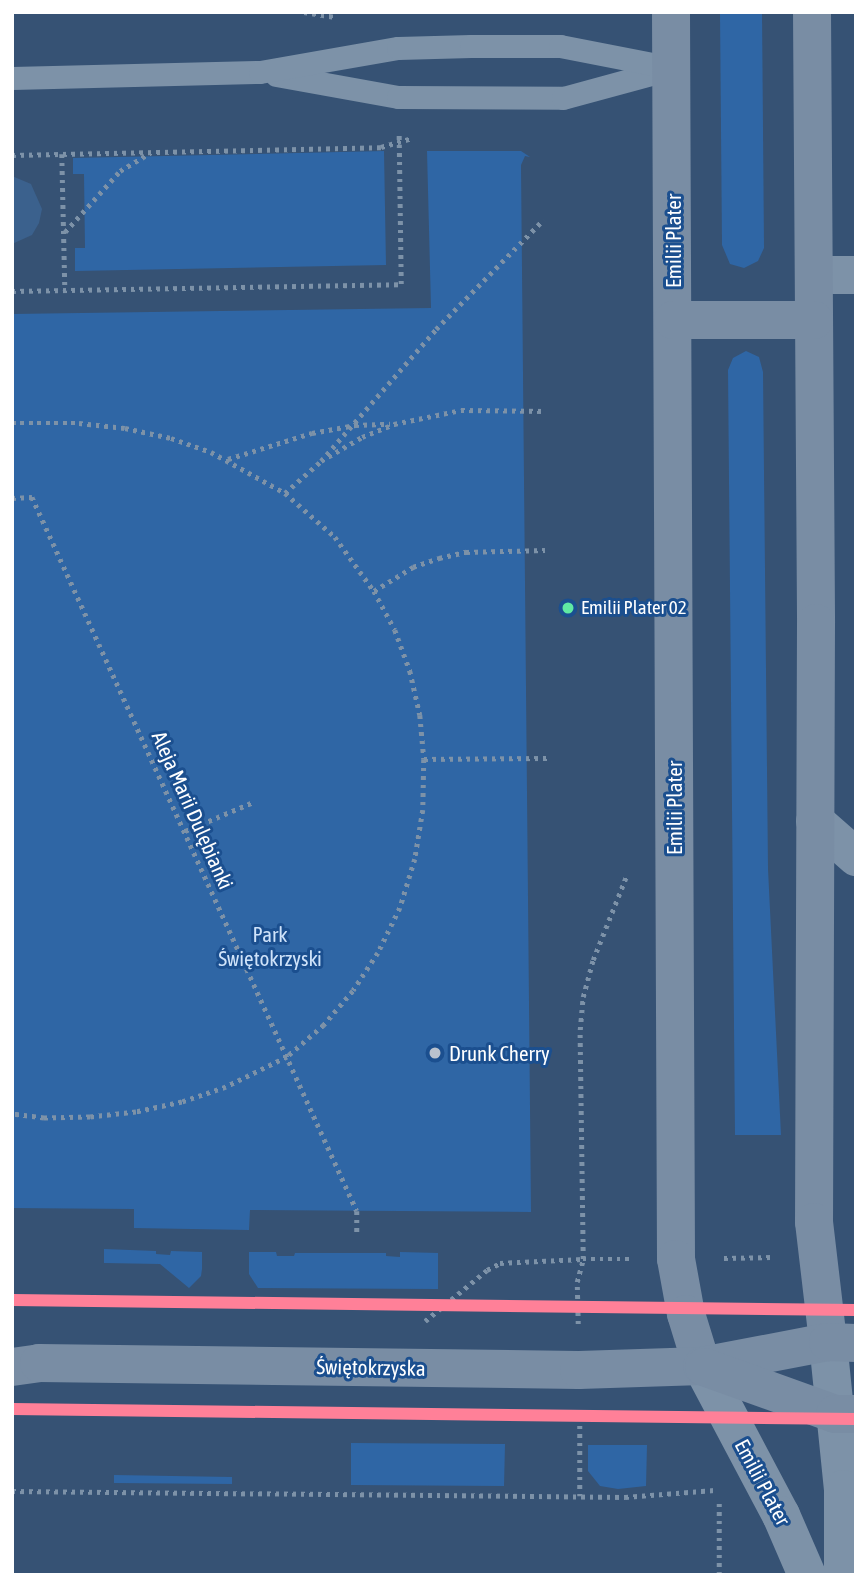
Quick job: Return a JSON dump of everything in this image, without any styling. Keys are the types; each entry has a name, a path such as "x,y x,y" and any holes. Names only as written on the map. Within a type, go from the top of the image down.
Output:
{"street":[{"name":"Emilii Plater","path":"671,12 676,1259 686,1314 702,1366 781,1516 807,1575"},
{"path":"812,12 814,1222 842,1342 846,1414 843,1575"},
{"path":"814,275 856,275"},
{"path":"673,320 814,320"},
{"path":"815,821 856,857"},
{"name":"Świętokrzyska","path":"21,1362 579,1370 702,1366 842,1342"},
{"name":"Świętokrzyska","path":"702,1366 846,1414"}],"lane":[{"path":"12,78 260,72 398,48 496,46 559,46 673,68"},
{"path":"260,72 398,97 563,98 673,68"}],"path":[{"path":"12,291 401,284 399,130"},
{"path":"12,155 381,147"},
{"path":"64,233 84,207 120,171 154,152"},
{"path":"62,154 65,290"},
{"path":"285,493 321,461 436,329 544,220"},
{"path":"321,461 362,437 394,424 461,410 544,411"},
{"path":"12,423 79,423 125,428 171,438 226,460 285,493 335,537 374,591 395,630 410,671 424,759 423,810 415,859 400,908 378,953 354,991 324,1025 287,1057 226,1087 182,1102 136,1112 44,1118 12,1114"},
{"path":"226,460 313,433 355,425 394,424"},
{"name":"Aleja Marii Dulębianki","path":"12,498 32,497 357,1211 357,1234"},
{"path":"374,591 413,567 439,558 466,552 545,550"},
{"path":"424,759 547,758"},
{"path":"185,831 251,803"},
{"path":"578,1305 577,1282 583,1259 580,1030 583,996 593,960 631,866"},
{"path":"738,1258 774,1257"},
{"path":"370,1367 477,1278 500,1263 617,1259"},
{"path":"580,1438 580,1496"},
{"path":"12,1491 625,1497 719,1490 719,1575"}],"green space":[{"path":"720,12 762,12 764,248 758,261 744,268 730,264 722,245"},
{"path":"384,151 386,265 75,271 75,248 85,248 84,174 73,174 73,158"},
{"name":"Park Świętokrzyski","path":"427,151 521,151 530,157 525,156 521,165 531,1212 250,1210 249,1230 134,1228 134,1209 12,1208 12,314 431,308"},
{"path":"746,351 759,357 763,372 768,869 781,1135 735,1135 728,370 733,358"},
{"path":"104,1249 156,1251 156,1254 170,1255 171,1251 202,1252 201,1276 189,1288 160,1264 104,1263"},
{"path":"249,1252 276,1252 277,1256 294,1256 295,1253 386,1253 386,1256 400,1257 400,1252 438,1253 438,1289 258,1288 249,1274"},
{"path":"351,1443 505,1444 504,1486 351,1485"},
{"path":"588,1445 647,1445 646,1486 618,1489 600,1486 588,1471"},
{"path":"114,1475 232,1477 232,1484 114,1483"}],"shaded area":[{"path":"12,176 31,184 42,209 39,223 32,235 12,244"}],"transit line":[{"path":"12,1300 856,1310"},
{"path":"12,1409 856,1419"}],"place":[{"name":"Emilii Plater 02","path":"568,608"},
{"name":"Drunk Cherry","path":"435,1053"}]}
